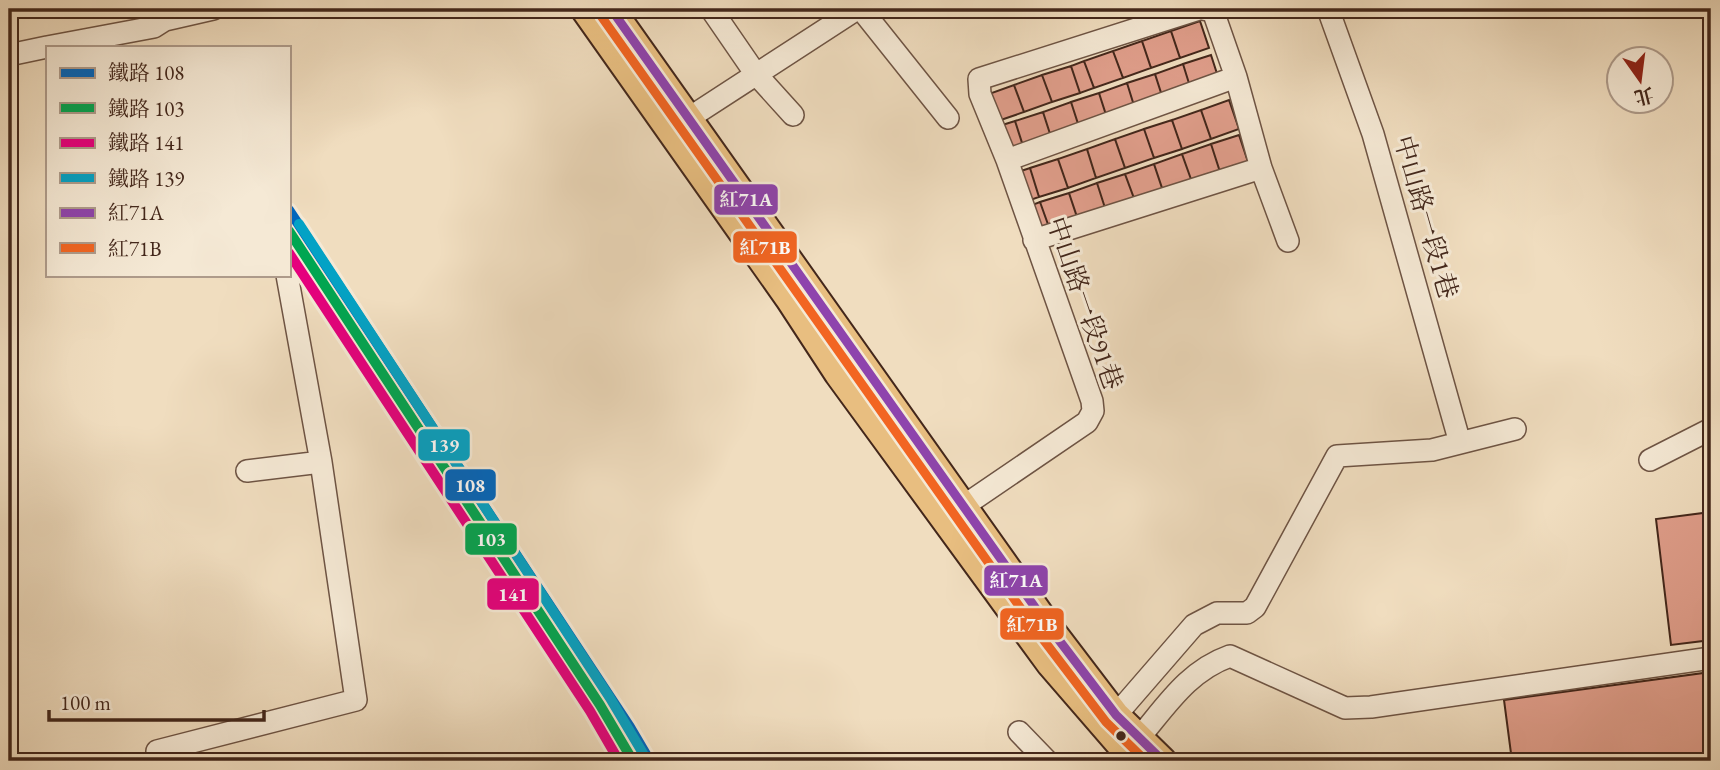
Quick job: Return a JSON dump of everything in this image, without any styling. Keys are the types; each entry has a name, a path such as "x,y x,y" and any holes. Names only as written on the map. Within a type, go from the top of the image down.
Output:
{"main road":[{"path":"584,9 782,288 838,374 1049,627 1116,715 1136,750"},
{"path":"611,9 689,118 954,512 1050,664 1136,750 1163,761"}],"street":[{"path":"52,46 146,28 164,20 213,9"},
{"path":"711,9 755,73 793,115"},
{"path":"689,118 755,73 859,9 948,118"},
{"name":"中山路一段1巷","path":"1328,9 1373,134 1460,443"},
{"path":"1205,10 1236,77 1261,168 1289,241"},
{"name":"中山路一段91巷","path":"954,512 1087,422 1093,411 1092,401 1007,160 980,94 979,79 1205,10"},
{"path":"146,28 157,46"},
{"path":"9,55 46,47"},
{"path":"1007,160 1236,77"},
{"path":"1034,240 1261,168"},
{"path":"157,751 356,699 321,462 287,276"},
{"path":"1116,715 1194,625 1217,613 1247,613 1255,607 1336,456 1432,450 1515,429"},
{"path":"1650,460 1711,429"},
{"path":"247,471 321,462"},
{"path":"1136,750 1189,679 1210,663 1230,656 1345,708 1371,707 1711,658"},
{"path":"1019,732 1047,761"}],"building":[{"path":"1200,21 1209,48 1180,58 1171,31"},
{"path":"1171,31 1180,58 1151,68 1142,41"},
{"path":"1142,41 1151,68 1123,78 1113,51"},
{"path":"1113,51 1123,78 1094,88 1084,61"},
{"path":"1211,55 1220,83 1192,93 1183,64"},
{"path":"1084,61 1094,88 1080,93 1071,66"},
{"path":"1183,64 1192,93 1164,102 1155,74"},
{"path":"1071,66 1080,93 1052,102 1042,75"},
{"path":"1155,74 1164,102 1136,112 1127,83"},
{"path":"1042,75 1052,102 1024,112 1014,85"},
{"path":"1127,83 1136,112 1108,121 1099,93"},
{"path":"1014,85 1024,112 995,122 986,95"},
{"path":"1099,93 1108,121 1080,130 1071,102"},
{"path":"1229,100 1239,129 1211,139 1201,110"},
{"path":"1071,102 1080,130 1052,140 1043,112"},
{"path":"1201,110 1211,139 1182,149 1172,120"},
{"path":"1043,112 1052,140 1024,149 1015,121"},
{"path":"1172,120 1182,149 1154,158 1144,129"},
{"path":"1015,121 1024,149 1006,156 996,127"},
{"path":"1144,129 1154,158 1125,168 1115,139"},
{"path":"1239,135 1248,162 1220,172 1211,144"},
{"path":"1115,139 1125,168 1096,178 1087,149"},
{"path":"1211,144 1220,172 1192,182 1182,154"},
{"path":"1087,149 1096,178 1068,188 1058,159"},
{"path":"1182,154 1192,182 1163,191 1154,164"},
{"path":"1058,159 1068,188 1039,197 1030,168"},
{"path":"1154,164 1163,191 1135,201 1125,174"},
{"path":"1030,168 1039,197 1022,203 1012,174"},
{"path":"1125,174 1135,201 1106,211 1097,183"},
{"path":"1097,183 1106,211 1078,220 1069,193"},
{"path":"1069,193 1078,220 1050,230 1040,202"},
{"path":"1040,202 1050,230 1033,236 1024,208"},
{"path":"1711,512 1711,640 1671,645 1656,519"},
{"path":"1711,672 1711,761 1512,761 1504,700"}],"railway":[{"path":"630,727 654,761"}],"rail line":[{"name":"108","path":"290,212 650,761"},
{"name":"139","path":"299,224 610,698 644,755"},
{"name":"103","path":"290,233 600,705 633,761"},
{"name":"141","path":"290,255 590,711 619,761"}],"transit line":[{"name":"紅71A","path":"611,9 1049,627 1116,715 1163,761"},
{"name":"紅71B","path":"601,16 1039,634 1106,722 1146,761"}]}
